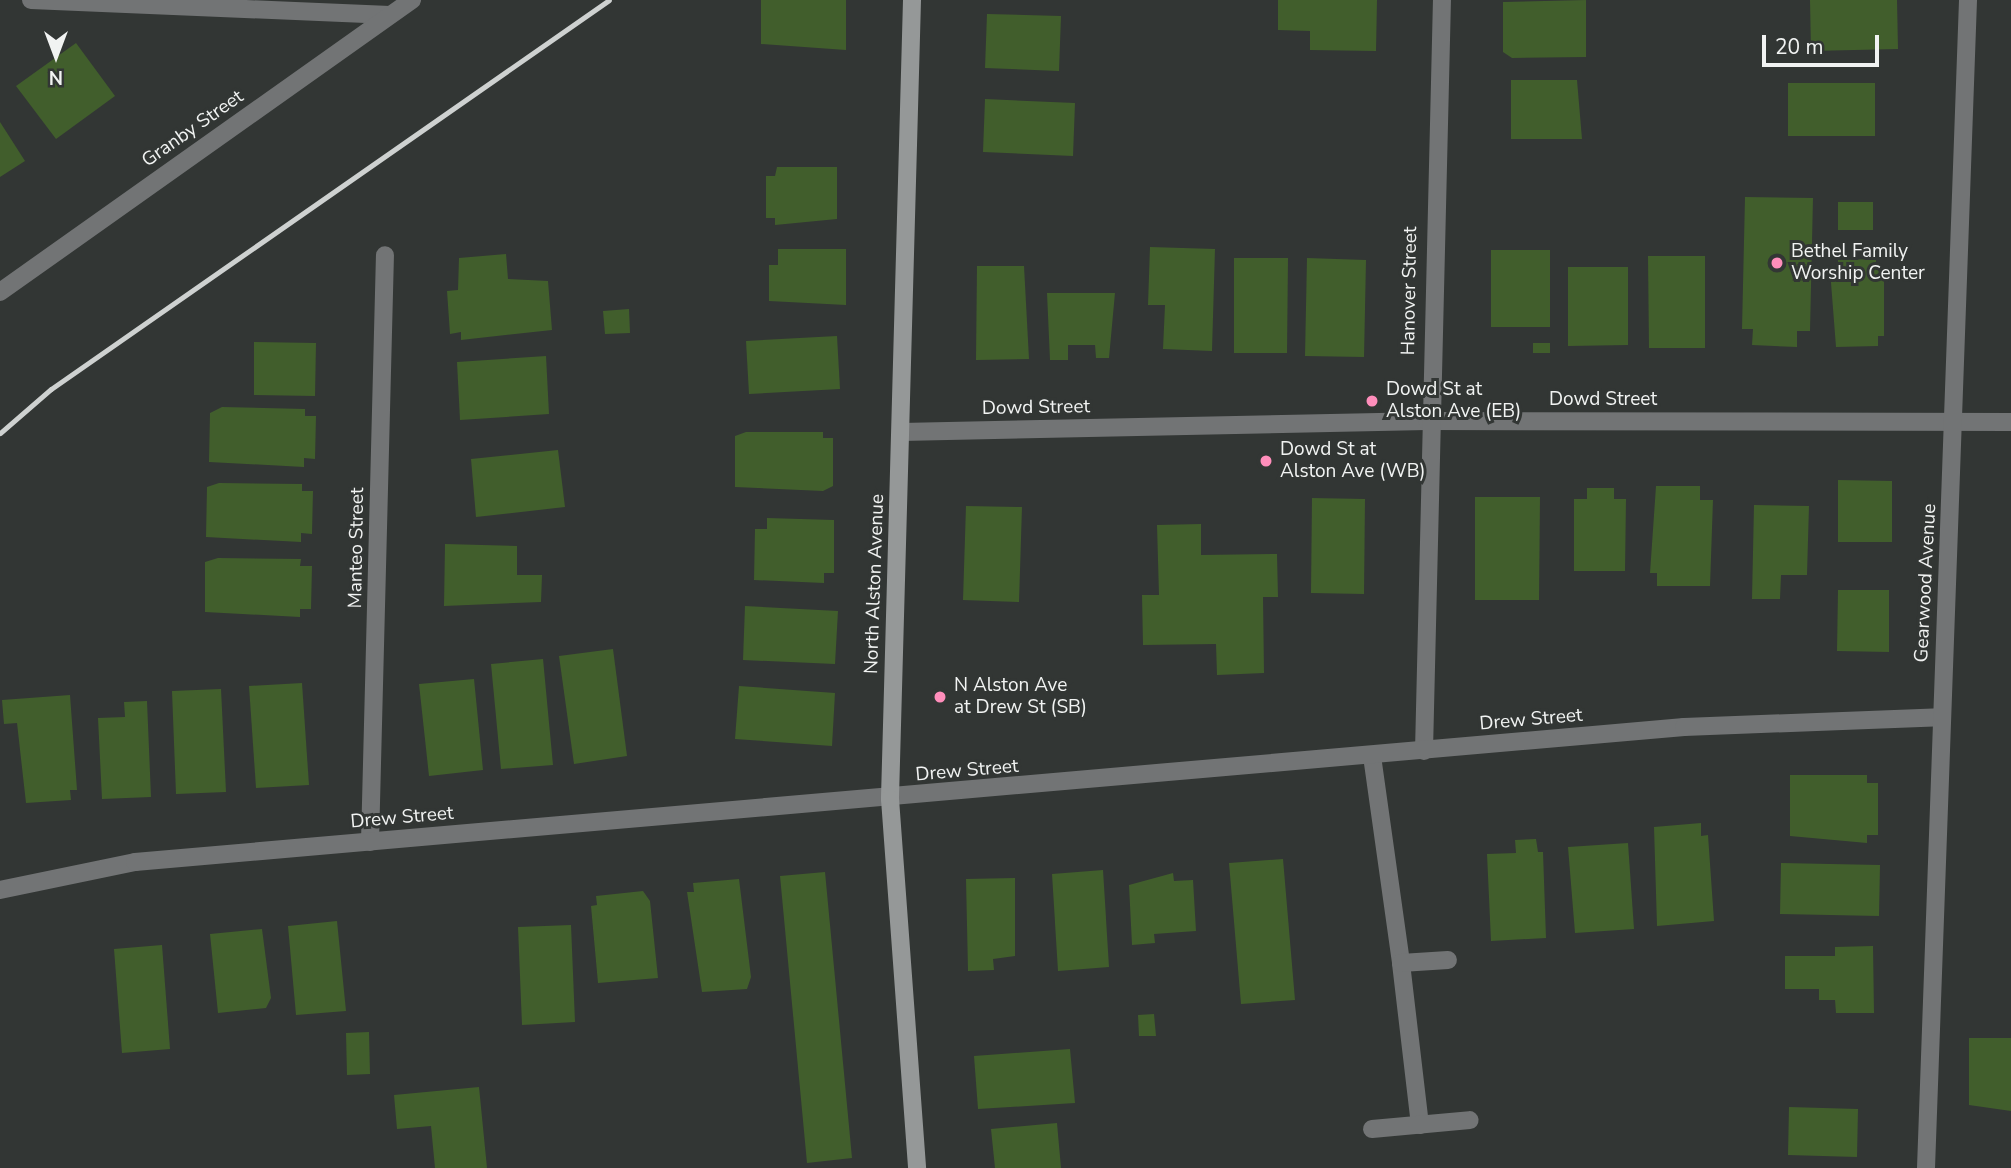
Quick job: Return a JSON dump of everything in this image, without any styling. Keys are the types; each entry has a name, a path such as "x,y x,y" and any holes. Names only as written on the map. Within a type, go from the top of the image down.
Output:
{"main road":[{"name":"North Alston Avenue","path":"912,0 890,799 917,1168"}],"street":[{"path":"31,0 400,6"},
{"name":"Hanover Street","path":"1424,751 1427,421 1442,0"},
{"name":"Gearwood Avenue","path":"1926,1168 1940,717 1968,0"},
{"name":"Granby Street","path":"0,292 400,6"},
{"name":"Manteo Street","path":"370,842 385,255"},
{"name":"Dowd Street","path":"901,432 1427,421 2011,422"},
{"name":"Drew Street","path":"0,890 135,862 890,799 1685,727 1940,717"},
{"path":"1372,756 1420,1125"},
{"path":"1401,963 1448,960"},
{"path":"1372,1129 1470,1120"}],"building":[{"path":"761,0 846,0 846,50 761,44"},
{"path":"1278,0 1377,0 1376,51 1310,50 1310,31 1278,30"},
{"path":"1586,0 1586,57 1512,58 1503,52 1503,2"},
{"path":"1810,0 1897,0 1898,49 1811,51"},
{"path":"987,14 1061,16 1059,71 985,68"},
{"path":"76,43 115,96 56,139 16,86"},
{"path":"1511,80 1577,80 1582,139 1511,139"},
{"path":"1788,83 1875,83 1875,136 1788,136"},
{"path":"985,99 1075,103 1073,156 983,152"},
{"path":"0,122 25,161 0,177"},
{"path":"777,167 837,167 837,219 775,225 775,218 766,218 766,176 775,176"},
{"name":"Bethel Family Worship Center","path":"1745,197 1813,198 1810,331 1797,331 1797,347 1752,345 1753,329 1742,329"},
{"path":"1838,202 1873,202 1873,230 1838,230"},
{"path":"1150,247 1215,249 1212,351 1163,349 1165,305 1148,305"},
{"path":"778,249 846,249 846,305 769,301 769,265 778,265"},
{"path":"1491,250 1550,250 1550,327 1491,327"},
{"path":"506,254 508,279 548,281 552,330 461,340 461,332 450,334 447,291 458,290 459,258"},
{"path":"1648,256 1705,256 1705,348 1649,348"},
{"path":"1234,258 1288,258 1287,353 1234,353"},
{"path":"1307,258 1366,260 1364,357 1305,356"},
{"path":"1876,259 1876,270 1884,270 1884,336 1878,336 1878,346 1836,347 1830,270 1838,270 1838,260"},
{"path":"977,266 1024,266 1029,359 976,360"},
{"path":"1568,267 1628,267 1628,345 1568,346"},
{"path":"1047,293 1115,293 1109,358 1096,358 1095,345 1068,345 1068,360 1050,360"},
{"path":"629,309 630,333 605,334 603,311"},
{"path":"837,336 840,389 749,394 746,341"},
{"path":"254,342 316,343 315,396 254,395"},
{"path":"1533,343 1550,343 1550,353 1533,353"},
{"path":"546,356 549,414 460,420 457,362"},
{"path":"222,407 305,409 305,416 316,416 315,459 304,458 304,467 209,462 210,413"},
{"path":"746,432 823,432 823,438 833,438 833,486 823,491 735,487 735,436"},
{"path":"558,450 565,507 476,517 471,459"},
{"path":"1838,480 1892,481 1892,542 1838,542"},
{"path":"219,483 302,484 302,491 313,491 312,534 301,533 301,542 206,537 207,487"},
{"path":"1656,486 1700,486 1700,500 1713,500 1710,586 1657,586 1657,573 1650,573"},
{"path":"1587,488 1614,488 1614,499 1626,499 1625,571 1574,571 1574,499 1587,499"},
{"path":"1475,497 1540,497 1539,600 1475,600"},
{"path":"1312,498 1365,499 1364,594 1311,593"},
{"path":"1754,505 1809,506 1807,575 1781,575 1780,599 1752,599"},
{"path":"966,506 1022,507 1019,602 963,600"},
{"path":"767,518 834,520 834,573 824,573 824,583 754,580 755,529 767,529"},
{"path":"1201,524 1201,555 1277,554 1278,597 1263,597 1264,673 1217,675 1216,644 1143,645 1142,595 1159,595 1157,525"},
{"path":"445,544 517,546 517,575 542,575 541,602 444,606"},
{"path":"218,558 301,559 300,566 312,566 311,609 300,609 300,617 205,612 205,562"},
{"path":"1838,590 1889,590 1889,652 1837,651"},
{"path":"745,606 838,611 835,664 743,660"},
{"path":"613,649 627,756 574,764 559,656"},
{"path":"543,659 553,765 501,769 491,664"},
{"path":"474,679 483,770 429,776 419,684"},
{"path":"302,683 309,785 256,788 249,686"},
{"path":"739,686 835,693 832,746 735,739"},
{"path":"221,689 226,792 176,794 172,691"},
{"path":"70,695 77,790 70,790 71,800 26,803 17,723 4,724 2,700"},
{"path":"147,701 151,797 102,799 98,718 125,717 124,702"},
{"path":"1790,775 1867,775 1867,783 1878,783 1878,835 1867,835 1867,843 1790,836"},
{"path":"1701,823 1701,836 1708,835 1714,921 1657,926 1654,827"},
{"path":"1536,839 1538,852 1543,852 1546,938 1491,941 1487,854 1516,853 1515,840"},
{"path":"1628,843 1634,929 1575,933 1568,847"},
{"path":"1283,859 1295,1000 1241,1004 1229,863"},
{"path":"1781,863 1880,865 1879,916 1780,914"},
{"path":"1103,870 1109,967 1058,971 1052,874"},
{"path":"825,872 852,1158 807,1163 780,876"},
{"path":"1173,873 1174,881 1193,880 1196,931 1154,934 1155,943 1132,945 1129,885"},
{"path":"1015,878 1015,956 993,959 994,970 968,971 966,879"},
{"path":"739,879 751,977 747,989 702,992 687,892 694,892 693,883"},
{"path":"643,891 650,901 658,978 598,983 591,906 597,905 596,896"},
{"path":"337,921 346,1011 296,1015 288,926"},
{"path":"571,925 575,1022 522,1025 518,927"},
{"path":"262,929 271,998 266,1008 218,1013 210,934"},
{"path":"162,945 170,1049 122,1053 114,949"},
{"path":"1873,946 1874,1013 1836,1013 1835,1000 1819,1000 1819,989 1785,989 1785,956 1835,956 1835,947"},
{"path":"1154,1014 1156,1036 1139,1036 1138,1015"},
{"path":"369,1032 370,1074 347,1075 346,1033"},
{"path":"1969,1038 2011,1038 2011,1111 1969,1105"},
{"path":"1070,1049 1075,1103 978,1109 974,1056"},
{"path":"479,1087 487,1168 435,1168 431,1126 397,1129 394,1095"},
{"path":"1789,1107 1858,1109 1857,1157 1788,1155"},
{"path":"1057,1123 1061,1168 995,1168 991,1129"}],"railway":[{"path":"0,433 51,389 609,0"}],"place":[{"name":"Bethel Family Worship Center","path":"1777,263"},
{"name":"Dowd St at Alston Ave (EB)","path":"1372,401"},
{"name":"Dowd St at Alston Ave (WB)","path":"1266,461"},
{"name":"N Alston Ave at Drew St (SB)","path":"940,697"}]}
